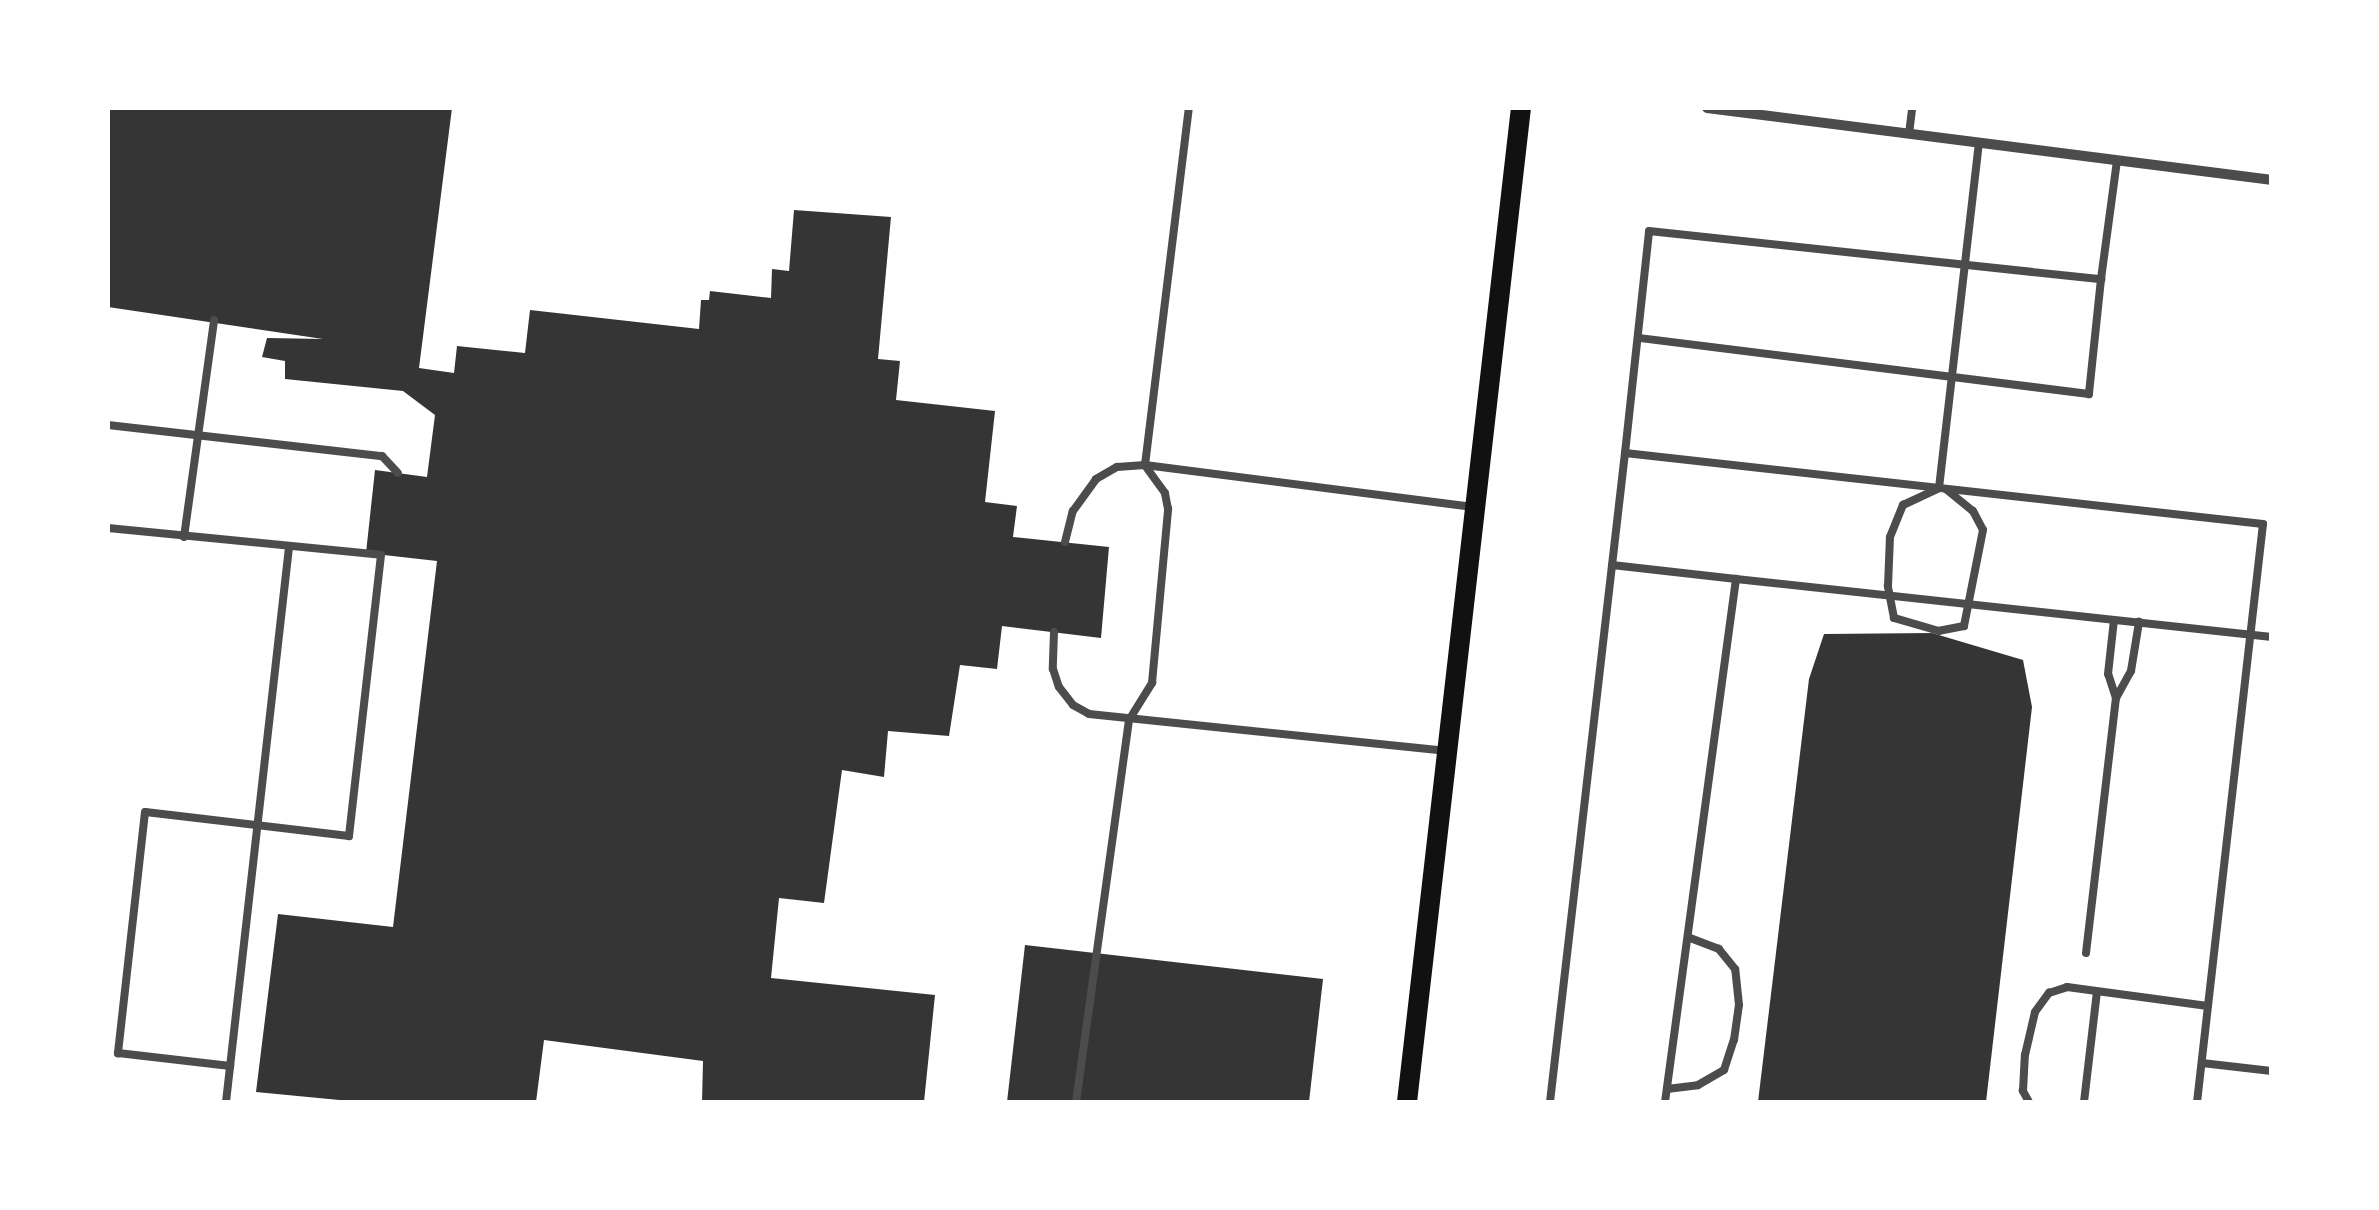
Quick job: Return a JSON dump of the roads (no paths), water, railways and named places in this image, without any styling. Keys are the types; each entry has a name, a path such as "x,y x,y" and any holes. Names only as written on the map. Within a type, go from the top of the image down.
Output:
{"main road":[{"path":"1407,1102 1521,108"}],"street":[{"path":"1706,108 2272,180"}],"lane":[{"path":"1076,1102 1129,720 1152,683 1168,509 1165,493 1145,465 1189,108"},
{"path":"1909,134 1912,108"},
{"path":"1941,488 1979,142"},
{"path":"1638,338 2089,394 2117,160"},
{"path":"1550,1102 1649,231 2101,279"},
{"path":"184,537 214,320"},
{"path":"108,424 382,456 398,473"},
{"path":"1625,453 2262,524 2197,1102"},
{"path":"1065,542 1073,510 1096,479 1117,468 1145,465 1475,507"},
{"path":"1941,488 1973,511 1982,530 1964,626 1938,631 1894,618 1890,596 1894,518 1903,504 1941,488"},
{"path":"108,528 380,555 348,836 145,812 112,1052 230,1066"},
{"path":"226,1102 289,548"},
{"path":"2258,561 2272,562"},
{"path":"1612,565 2272,637"},
{"path":"1665,1102 1736,579"},
{"path":"2114,620 2108,674 2116,698"},
{"path":"2086,953 2116,698 2131,671 2139,622"},
{"path":"1054,632 1053,669 1073,705 1089,714 1446,752"},
{"path":"1667,1089 1698,1085 1724,1070 1734,1040 1738,1004 1735,969 1719,949 1688,937"},
{"path":"2029,1102 2023,1091 2025,1055 2035,1012 2049,993 2067,988 2208,1006"},
{"path":"2084,1102 2097,992"},
{"path":"2202,1063 2272,1071"}]}
